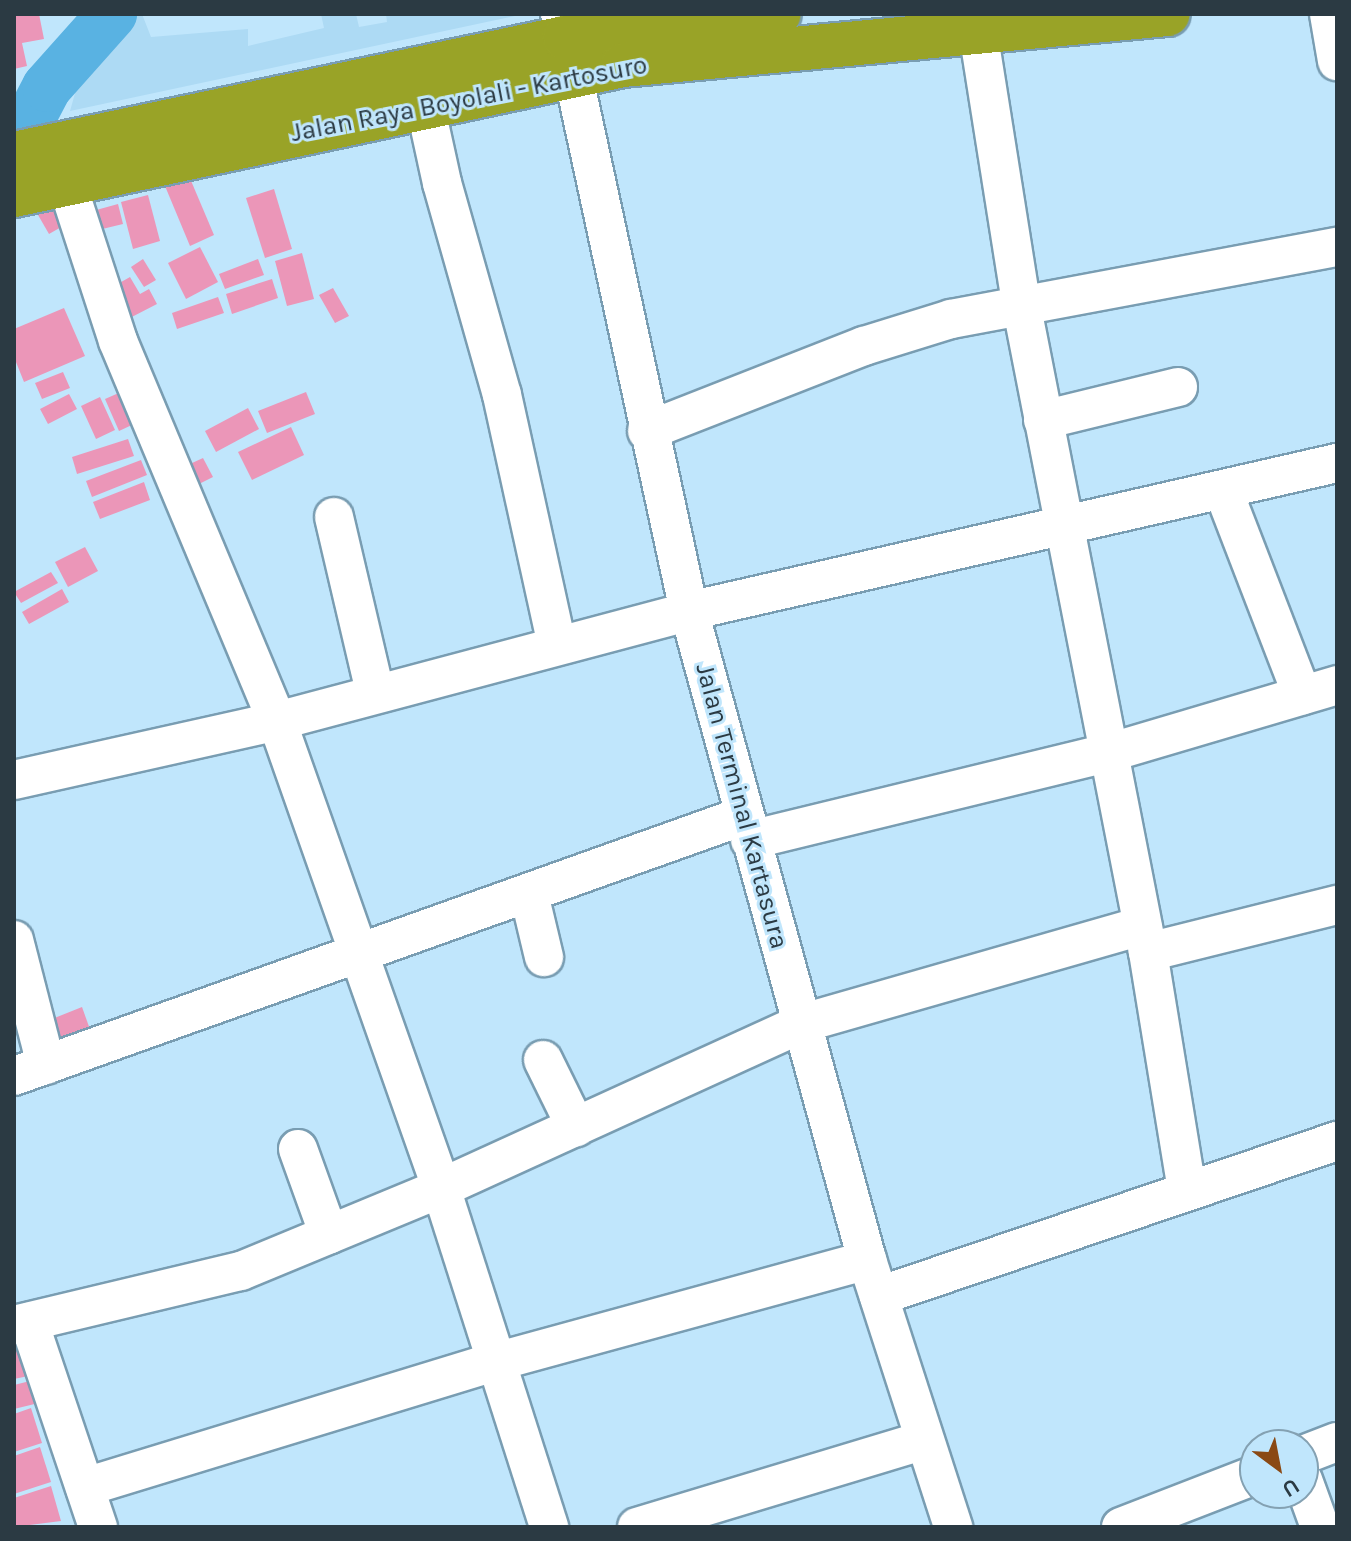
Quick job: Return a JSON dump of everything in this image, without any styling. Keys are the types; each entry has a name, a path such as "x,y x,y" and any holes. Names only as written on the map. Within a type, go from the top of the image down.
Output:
{"highway":[{"name":"Jalan Raya Boyolali - Kartosuro","path":"17,181 63,164 567,42 779,14"},
{"name":"Jalan Raya Boyolali - Kartosuro","path":"63,164 425,105 567,42 978,31 1168,14"}],"street":[{"path":"1329,14 1337,61"},
{"path":"978,31 1022,308 1145,939 1187,1191"},
{"name":"Jalan Terminal Kartasura","path":"567,42 647,431 689,611 746,828 867,1260 921,1441 953,1527"},
{"path":"425,105 442,183 502,395 557,645"},
{"path":"63,164 118,341 277,721 441,1188 549,1527"},
{"path":"647,431 885,339 951,319 1337,247"},
{"path":"1043,420 1178,387"},
{"path":"14,780 277,721 375,692 689,611 1337,463"},
{"path":"14,940 30,1070 529,894 746,828 1108,753 1319,690 1223,490"},
{"path":"334,517 375,692"},
{"path":"529,894 544,957"},
{"path":"98,1527 22,1323 217,1279 441,1188 803,1023 1145,939 1337,905"},
{"path":"543,1060 576,1127"},
{"path":"879,1296 1337,1141"},
{"path":"298,1149 329,1235"},
{"path":"85,1487 495,1362 867,1260"},
{"path":"637,1527 921,1441"},
{"path":"1121,1527 1239,1481"}],"shaded area":[{"path":"134,14 142,14 151,37 248,29 248,46 324,28 321,14 356,14 359,27 387,22 386,14 524,14 70,111 85,58"}],"building":[{"path":"14,14 39,14 44,39 22,43 27,66 14,69"},
{"path":"189,176 214,235 190,246 165,186"},
{"path":"274,189 292,249 265,258 246,198"},
{"path":"148,195 160,241 133,249 121,202"},
{"path":"48,200 63,226 49,234 34,208"},
{"path":"118,204 123,224 94,231 89,212"},
{"path":"200,247 218,282 186,299 168,263"},
{"path":"302,253 314,299 287,306 275,261"},
{"path":"143,259 156,280 144,287 131,267"},
{"path":"258,259 264,275 225,289 219,274"},
{"path":"130,277 140,294 149,289 157,304 124,321 107,290"},
{"path":"272,279 278,298 232,314 226,294"},
{"path":"333,288 349,316 335,323 319,295"},
{"path":"218,297 224,313 177,329 172,313"},
{"path":"64,308 85,356 24,382 14,357 14,329"},
{"path":"63,372 70,388 42,399 35,383"},
{"path":"121,392 134,424 119,431 105,399"},
{"path":"306,392 315,414 267,433 258,411"},
{"path":"69,394 77,409 48,424 40,409"},
{"path":"100,397 115,430 96,439 81,406"},
{"path":"248,408 259,429 216,452 205,431"},
{"path":"291,427 304,455 252,480 238,452"},
{"path":"128,439 134,456 77,474 72,457"},
{"path":"203,458 213,477 189,489 179,469"},
{"path":"141,460 147,475 92,497 86,481"},
{"path":"144,482 150,500 100,519 93,502"},
{"path":"85,547 98,571 68,587 55,562"},
{"path":"51,572 58,583 21,603 14,592"},
{"path":"62,589 69,602 29,624 22,612"},
{"path":"82,1007 92,1035 53,1050 42,1023"},
{"path":"14,1335 38,1374 14,1379"},
{"path":"42,1378 47,1401 14,1409 14,1385"},
{"path":"31,1408 42,1443 14,1452 14,1414"},
{"path":"40,1447 51,1482 14,1494 14,1456"},
{"path":"51,1486 61,1521 14,1527 14,1498"}],"waterway":[{"path":"14,150 47,87 112,14"}]}
